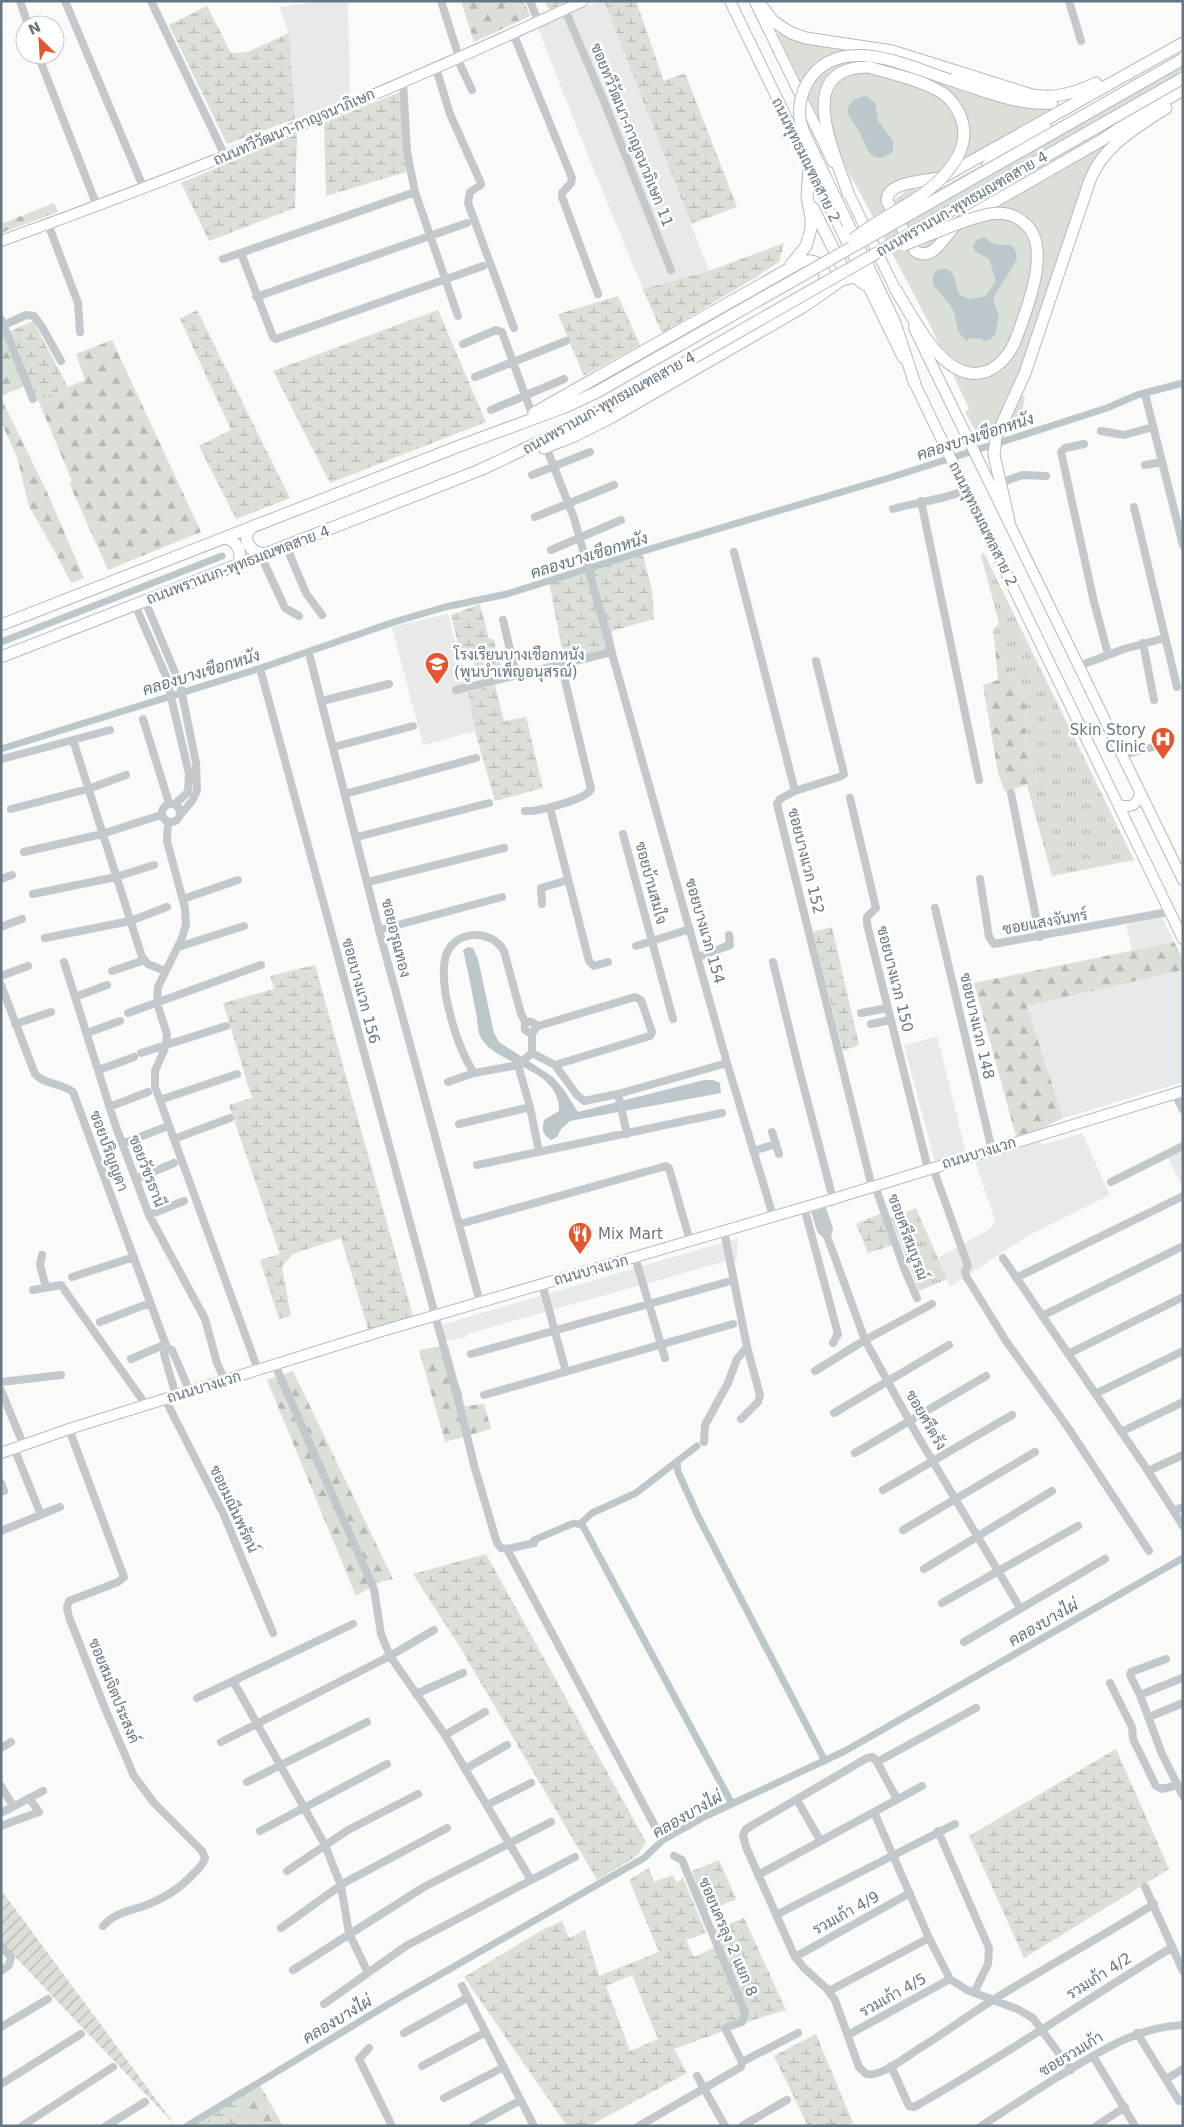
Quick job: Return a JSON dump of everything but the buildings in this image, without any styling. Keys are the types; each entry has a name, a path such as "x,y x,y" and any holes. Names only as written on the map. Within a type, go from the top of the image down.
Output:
{"main road":[{"name":"ถนนทวีวัฒนา-กาญจนาภิเษก","path":"1,241 144,189 225,156 436,68 583,1"},
{"name":"ถนนพุทธมณฑลสาย 2","path":"730,1 809,168 1119,805 1168,912 1183,939"},
{"name":"ถนนพุทธมณฑลสาย 2","path":"756,1 1183,880"},
{"path":"756,1 773,21 782,28 799,36 892,50 1012,90 1040,96 1055,96 1079,91 1183,43"},
{"path":"1183,49 946,176 930,181 900,185 891,189 887,196 889,204 915,251 921,254 931,252 952,229 966,218 1102,140 1136,117 1183,90"},
{"path":"915,384 895,323 802,126 800,104 811,78 817,70 830,60 853,55 880,58 1004,97 1036,104 1064,102 1098,94"},
{"path":"950,192 1019,144 1154,58"},
{"name":"ถนนพรานนก-พุทธมณฑลสาย 4","path":"1,625 496,432 544,416 586,398 1183,59"},
{"path":"829,260 868,228 930,188 954,164 962,148 964,135 962,120 952,103 932,87 868,67 850,67 838,74 827,87 824,97 824,116 848,193"},
{"name":"ถนนพรานนก-พุทธมณฑลสาย 4","path":"1,657 480,470 568,428 853,271 1183,78"},
{"path":"1009,521 994,455 996,437 1027,366 1088,186 1097,166 1120,139 1183,98"},
{"path":"480,470 546,447 597,425 812,300 853,271 904,245 1104,132 1136,117"},
{"path":"773,278 796,259 808,240 811,218 807,197 809,168"},
{"path":"807,197 843,268 853,271 867,286"},
{"path":"896,290 937,352 956,369 972,374 986,372 1006,357 1014,344 1023,319 1038,263 1037,242 1027,224 1010,215 990,214 904,245"},
{"path":"496,432 532,414 804,261 817,263 824,270 826,279 822,290 812,300"},
{"path":"253,526 248,532 247,541 252,549 262,555"},
{"path":"226,538 232,540 238,548 240,559 238,565"},
{"path":"1119,805 1126,807 1134,805 1139,799 1140,792"},
{"name":"ถนนบางแวก","path":"1,1453 68,1429 480,1302 874,1187 930,1168 1179,1093"}],"street":[{"path":"20,1 25,15"},
{"path":"65,1 144,189"},
{"path":"151,1 225,156"},
{"path":"441,1 458,58 472,90"},
{"path":"530,1 538,21"},
{"path":"1069,1 1081,41"},
{"name":"ซอยทวีวัฒนา-กาญจนาภิเษก 11","path":"565,10 672,270"},
{"path":"513,33 572,178 571,183 562,193 562,197 598,294"},
{"path":"42,65 97,206"},
{"path":"436,68 450,114 480,181 481,185 470,192 468,203 514,328"},
{"path":"403,81 407,152 415,192 458,316"},
{"path":"223,259 415,192"},
{"path":"256,297 467,223"},
{"path":"48,224 78,303 80,332"},
{"path":"241,253 272,337 276,340 483,266"},
{"path":"33,399 13,354 3,322 26,315 34,316 61,361"},
{"path":"462,344 499,330 504,335 524,396 532,414"},
{"path":"476,377 566,341"},
{"path":"492,410 564,379"},
{"path":"1147,402 1179,518 1183,545"},
{"path":"1101,431 1124,435 1153,427"},
{"path":"1084,444 1065,448 1062,452 1094,602 1108,654"},
{"name":"ซอยบางแวก 154","path":"546,447 581,538 584,556 727,1062 773,1216"},
{"path":"532,475 590,452"},
{"path":"1146,465 1162,462"},
{"path":"1000,483 1022,475 1046,476"},
{"path":"535,517 614,484"},
{"path":"893,508 950,496 966,490"},
{"path":"920,501 979,780"},
{"path":"1134,507 1177,687"},
{"path":"551,550 621,520"},
{"path":"286,546 302,585 322,615"},
{"name":"ซอยบางแวก 152","path":"734,552 795,791 780,799 777,804 874,1187"},
{"path":"262,555 285,608 298,616"},
{"path":"140,603 166,651 180,684 198,782 197,791 192,802 177,820 168,822"},
{"path":"140,603 156,655 168,684 190,784 188,792 162,809 161,815"},
{"path":"503,620 516,675"},
{"path":"1080,666 1108,654 1165,638"},
{"path":"1142,643 1154,700"},
{"path":"456,690 612,652"},
{"name":"ซอยอรุณทอง","path":"310,657 379,930 480,1302"},
{"path":"795,791 844,774 816,661"},
{"path":"525,811 550,808 587,795 592,789 561,664"},
{"name":"ซอยบางแวก 156","path":"261,672 474,1465 495,1535 499,1546 507,1549 657,1830"},
{"path":"322,702 389,684"},
{"path":"143,719 172,804 179,809 180,815"},
{"path":"334,747 413,726"},
{"path":"2,759 110,730"},
{"path":"72,740 130,920 145,960 165,972"},
{"path":"1123,756 1165,744"},
{"path":"345,794 476,758"},
{"path":"11,809 88,788 126,775"},
{"path":"1011,793 1040,937"},
{"name":"ซอยบางแวก 150","path":"850,798 875,906 875,910 867,916 867,924 890,1020 930,1168 968,1266 965,1271 966,1276 1006,1341 1069,1429 1150,1552"},
{"path":"357,837 489,803"},
{"path":"550,808 589,961 594,966 608,962"},
{"path":"24,852 102,834 161,815"},
{"path":"161,815 168,822"},
{"path":"168,822 166,841 185,908 186,924 178,947 158,988 157,1002 168,1034 166,1045 155,1071 155,1087 258,1370"},
{"name":"ซอยบ้านสมใจ","path":"623,834 673,1019"},
{"path":"368,882 504,848"},
{"path":"34,894 116,877 154,865"},
{"path":"1,878 12,874"},
{"name":"ซอยแสงจันทร์","path":"980,879 989,937 994,944 1168,912"},
{"path":"182,899 238,880"},
{"path":"542,904 542,888 568,880"},
{"path":"379,930 502,897"},
{"path":"45,938 130,920 166,907"},
{"name":"ซอยบางแวก 148","path":"935,908 991,1146 989,1151"},
{"path":"1,927 22,919"},
{"path":"178,947 244,926"},
{"name":"ซอยบ้านสมใจ","path":"636,946 690,929"},
{"path":"474,1073 465,1058 458,1040 446,988 445,959 454,944 460,939 475,935 488,936 500,943 521,1014 526,1023 525,1031 635,997 640,1000 652,1032 650,1036 556,1065"},
{"path":"698,956 730,945 729,935"},
{"path":"112,971 145,960"},
{"name":"ซอยวัชรธานี","path":"64,962 109,1107 149,1216 205,1319 211,1333 215,1356 225,1381"},
{"path":"773,962 833,1199"},
{"path":"128,1013 261,965"},
{"path":"1,976 28,966"},
{"name":"ซอยปริญญดา","path":"1,985 35,1074 39,1079 67,1088 72,1092 166,1346 164,1354 176,1396"},
{"path":"75,997 107,985"},
{"path":"861,1013 888,1008"},
{"path":"15,1024 51,1012"},
{"path":"871,1024 890,1020"},
{"path":"87,1033 120,1021"},
{"path":"99,1070 166,1045 226,1026"},
{"path":"448,1082 474,1073 518,1065 529,1055 533,1030"},
{"path":"529,1055 556,1065 580,1099 591,1100 619,1097 727,1062"},
{"path":"518,1065 530,1107 539,1152"},
{"path":"160,1100 238,1074"},
{"path":"109,1107 148,1092"},
{"path":"1179,1093 1183,1110"},
{"path":"619,1097 627,1134"},
{"path":"459,1124 530,1107"},
{"path":"476,1165 722,1113"},
{"path":"174,1139 230,1118"},
{"path":"122,1144 163,1128"},
{"path":"772,1132 779,1154"},
{"path":"753,1151 776,1144"},
{"path":"1111,1182 1183,1146"},
{"path":"136,1180 174,1163"},
{"path":"460,1224 666,1166 671,1175 690,1241"},
{"name":"ซอยศรีสมบูรณ์","path":"874,1187 917,1298"},
{"path":"1016,1278 1183,1196"},
{"path":"149,1216 184,1201"},
{"path":"812,1205 838,1334 833,1343"},
{"name":"ซอยศรีตรัง","path":"812,1205 821,1230 827,1236 865,1340 909,1421 978,1534 1020,1608"},
{"path":"724,1231 747,1347 760,1398 741,1419"},
{"path":"1042,1316 1183,1246"},
{"path":"42,1255 40,1265 46,1287"},
{"path":"636,1257 665,1358"},
{"path":"72,1277 134,1258"},
{"path":"1003,1258 1148,1471 1183,1526"},
{"path":"471,1354 650,1302 727,1282"},
{"path":"542,1284 566,1372"},
{"path":"33,1290 61,1285 146,1405"},
{"path":"1068,1354 1183,1297"},
{"path":"100,1322 150,1303"},
{"path":"815,1371 865,1340 932,1304"},
{"path":"484,1395 733,1324"},
{"path":"834,1413 949,1345"},
{"path":"131,1359 166,1346"},
{"name":"ซอยปริญญดา","path":"166,1346 172,1350 190,1392"},
{"path":"704,1442 705,1425 728,1383 737,1358 747,1347"},
{"path":"1095,1394 1183,1351"},
{"path":"275,1365 374,1589 381,1634 390,1656 444,1735 532,1880"},
{"path":"1,1382 61,1375"},
{"path":"855,1453 986,1376"},
{"path":"1,1390 41,1515"},
{"name":"ซอยมณีนพรัตน์","path":"165,1399 223,1513 273,1633"},
{"path":"1121,1432 1183,1402"},
{"path":"883,1490 1012,1415"},
{"name":"ซอยสมจิตประสงค์","path":"68,1429 111,1545 124,1574 122,1580 118,1582 69,1601 67,1608 69,1616 134,1776 154,1803 202,1851 205,1858 200,1868 172,1892 142,1906 125,1911 110,1919 103,1926"},
{"path":"903,1530 1035,1452"},
{"path":"1148,1471 1183,1455"},
{"path":"924,1569 978,1534 1052,1491"},
{"path":"1173,1511 1183,1506"},
{"path":"1,1531 60,1507"},
{"path":"942,1603 1078,1526"},
{"path":"507,1549 534,1543"},
{"path":"964,1642 1105,1559"},
{"path":"197,1698 353,1624"},
{"path":"220,1742 390,1656 434,1630"},
{"path":"1166,1659 1131,1673 1131,1677 1149,1717 1162,1754 1183,1796"},
{"path":"416,1694 463,1673"},
{"path":"1140,1695 1182,1678"},
{"path":"233,1681 325,1845 340,1885 350,1934 368,1973"},
{"path":"1110,1683 1132,1727 1132,1738 1156,1786 1162,1789 1178,1785"},
{"path":"1149,1717 1183,1703"},
{"path":"877,1762 976,1708"},
{"path":"444,1735 485,1712"},
{"path":"247,1782 367,1722"},
{"path":"1,1748 11,1742"},
{"path":"464,1769 507,1745"},
{"path":"897,1798 877,1762 873,1757 867,1758 743,1832 746,1847 795,1957 829,1991 862,2071 870,2075 891,2066 942,2035 992,2001 1154,1904"},
{"path":"260,1831 386,1764"},
{"path":"487,1805 531,1783"},
{"path":"1,1786 14,1806"},
{"path":"758,1875 922,1786"},
{"path":"1,1813 43,1790"},
{"path":"287,1871 348,1830 418,1794"},
{"path":"1,1826 39,1812 29,1798"},
{"path":"797,1800 820,1840"},
{"path":"874,1812 929,1938 950,1979 967,1990 1029,2015 1042,2028 1071,2070"},
{"path":"293,1970 424,1887 551,1822"},
{"path":"776,1915 955,1824"},
{"path":"281,1928 340,1885 447,1828"},
{"path":"938,1831 989,1948 988,1964 974,1992"},
{"path":"324,2004 406,1946 575,1856"},
{"name":"ซอยนครลุง 2 แยก 8","path":"674,1856 682,1860 744,2010 745,2014 742,2022 728,2027 726,2030 742,2062"},
{"path":"1145,1887 1183,1971"},
{"name":"รวมเก้า 4/9","path":"795,1957 910,1893"},
{"path":"829,1991 929,1938"},
{"path":"1,1946 11,1957 9,1965 1,1971"},
{"name":"รวมเก้า 4/2","path":"891,2066 909,2106 914,2107 954,2085 1171,1948"},
{"name":"รวมเก้า 4/5","path":"848,2035 950,1979"},
{"path":"462,1986 534,2126"},
{"path":"404,2034 467,1998"},
{"path":"1,2027 48,1999"},
{"name":"ซอยรวมเก้า","path":"981,2126 1093,2056 1137,2033 1164,2026 1183,2024"},
{"path":"422,2066 486,2032"},
{"path":"639,2126 741,2067 742,2062 798,2032"},
{"path":"1137,2033 1179,2101"},
{"path":"1,2084 81,2034"},
{"path":"369,2048 359,2059 392,2126"},
{"path":"1093,2056 1136,2126"},
{"path":"22,2126 113,2067"},
{"path":"444,2098 504,2067"},
{"path":"1166,2079 1183,2068"},
{"path":"696,2076 725,2126"},
{"path":"473,2126 519,2100"},
{"path":"742,2126 787,2100"},
{"path":"106,2126 145,2102"},
{"path":"1096,2126 1124,2107"}],"shaded area":[{"path":"321,1 348,1 350,98 295,119 289,33 279,7"},
{"path":"600,1 604,1 709,271 643,289 538,28"},
{"path":"867,96 875,103 878,121 893,141 893,151 880,158 875,157 868,150 848,112 852,101 859,97"},
{"path":"984,237 994,244 1012,246 1016,252 1017,259 993,298 999,317 995,335 983,342 983,339 969,338 967,341 958,329 952,308 934,286 933,278 936,271 948,270 954,276 960,295 970,299 986,296 996,281 989,259 975,251 973,247 976,240"},
{"name":"โรงเรียนบางเชือกหนัง (พูนบำเพ็ญอนุสรณ์)","path":"448,614 468,692 475,731 423,745 392,627"},
{"path":"1162,917 1174,942 1132,951 1126,925"},
{"path":"468,947 473,948 478,959 494,1033 499,1042 553,1077 578,1112 704,1080 713,1080 720,1083 721,1093 570,1121 561,1129 557,1137 551,1140 543,1132 543,1126 544,1120 559,1111 557,1096 549,1085 538,1076 499,1054 488,1046 480,1036 463,950"},
{"path":"1183,970 1183,1082 1063,1118 1027,1006"},
{"path":"937,1036 966,1153 935,1161 904,1046"},
{"path":"1082,1133 1110,1195 1027,1236 950,1287 938,1258 985,1232 996,1223 975,1161 1040,1139 1042,1145"},
{"path":"1183,1151 1183,1188 1168,1158"},
{"path":"738,1238 736,1261 726,1261 467,1334 467,1337 445,1341 441,1325"}],"green space":[{"path":"461,1 524,1 530,16 474,42"},
{"path":"545,1 567,1 549,10"},
{"path":"604,1 636,1 664,81 685,73 737,207 691,224"},
{"path":"207,6 231,53 248,52 289,33 295,119 227,144 169,25"},
{"path":"779,31 869,50 1045,107 1065,104 950,171 891,184 885,192 910,252 1104,143 1106,147 1085,175 1017,386 1025,398 1019,425 979,437 965,412 969,409 929,323 817,115 778,35"},
{"path":"1183,53 1183,84 947,218 944,227 916,246 894,200 910,188 933,192"},
{"path":"400,92 406,172 326,196 324,123"},
{"path":"297,134 295,208 209,241 181,183"},
{"path":"54,203 58,212 1,233 1,224"},
{"path":"784,243 779,262 662,333 643,289 709,271"},
{"path":"618,296 640,345 584,376 558,314"},
{"path":"197,310 290,498 236,519 199,446 231,430 180,319"},
{"path":"438,310 486,422 330,483 273,371"},
{"path":"33,321 68,387 38,400 31,383 25,386 4,334"},
{"path":"4,334 25,386 1,396 1,336"},
{"path":"112,340 201,532 108,570 69,483 72,481 38,400 85,380 76,354"},
{"path":"1,398 47,492 84,578 71,583 29,506 17,457 1,422"},
{"path":"641,548 652,590 654,619 612,631 615,651 564,660 549,582"},
{"path":"984,553 1134,860 1052,876 1027,785 1038,781 1025,741 1027,721 1025,694 995,647 993,630 999,623 981,555"},
{"path":"480,604 489,639 493,639 504,674 479,679 471,650 460,652 451,615"},
{"path":"995,647 1025,694 1027,721 1025,741 1038,781 1005,792 998,773 983,685 998,680"},
{"path":"495,685 504,721 526,717 543,788 495,801 475,731 468,692"},
{"path":"832,927 859,1045 843,1051 813,932"},
{"path":"1174,942 1183,959 1183,970 1027,1006 1063,1118 1017,1140 974,983"},
{"path":"315,965 413,1316 368,1329 341,1238 292,1254 282,1267 291,1316 279,1319 260,1260 280,1254 229,1105 252,1098 223,1003 274,989 270,976"},
{"path":"916,1208 947,1279 919,1291 891,1218"},
{"path":"882,1213 893,1245 868,1253 856,1224"},
{"path":"448,1345 465,1406 484,1404 491,1429 445,1442 419,1350"},
{"path":"293,1371 393,1579 380,1582 356,1596 267,1380"},
{"path":"486,1554 646,1842 637,1856 597,1880 458,1644 413,1574"},
{"path":"1116,1749 1169,1869 1024,1958 969,1836"},
{"path":"719,1860 736,1899 706,1911 692,1871"},
{"path":"649,1868 654,1882 673,1875 677,1883 683,1878 706,1933 686,1940 694,1957 722,1944 715,1929 744,1918 786,2010 674,2049 687,2073 589,2126 567,2126 464,1977 544,1929 562,1921 569,1938 585,1930 599,1976 659,1952 629,1880","holes":["632,1975 658,2039 630,2051 606,1986"]},
{"path":"1,1890 175,2125 1,1942"},
{"path":"816,2034 853,2123 847,2126 808,2126 774,2056"},
{"path":"260,2085 283,2126 249,2126 233,2101"},
{"path":"233,2101 249,2126 213,2126 208,2116"},
{"path":"208,2116 213,2126 193,2126"}],"waterway":[{"name":"คลองบางเชือกหนัง","path":"1,749 261,668 394,622 445,607 507,594 892,477 1107,408 1137,395 1183,383"},
{"path":"1,642 222,556"},
{"path":"580,1524 592,1513 636,1493 697,1446"},
{"path":"677,1463 678,1472 698,1516 825,1761"},
{"path":"534,1540 574,1523 583,1526 732,1804"},
{"name":"คลองบางไผ่","path":"187,2126 392,2002 644,1858 663,1840 704,1817 845,1751 1183,1558"}],"place":[{"name":"โรงเรียนบางเชือกหนัง (พูนบำเพ็ญอนุสรณ์)","path":"437,685"},
{"name":"Skin Story Clinic","path":"1163,760"},
{"name":"Mix Mart","path":"580,1255"}]}
